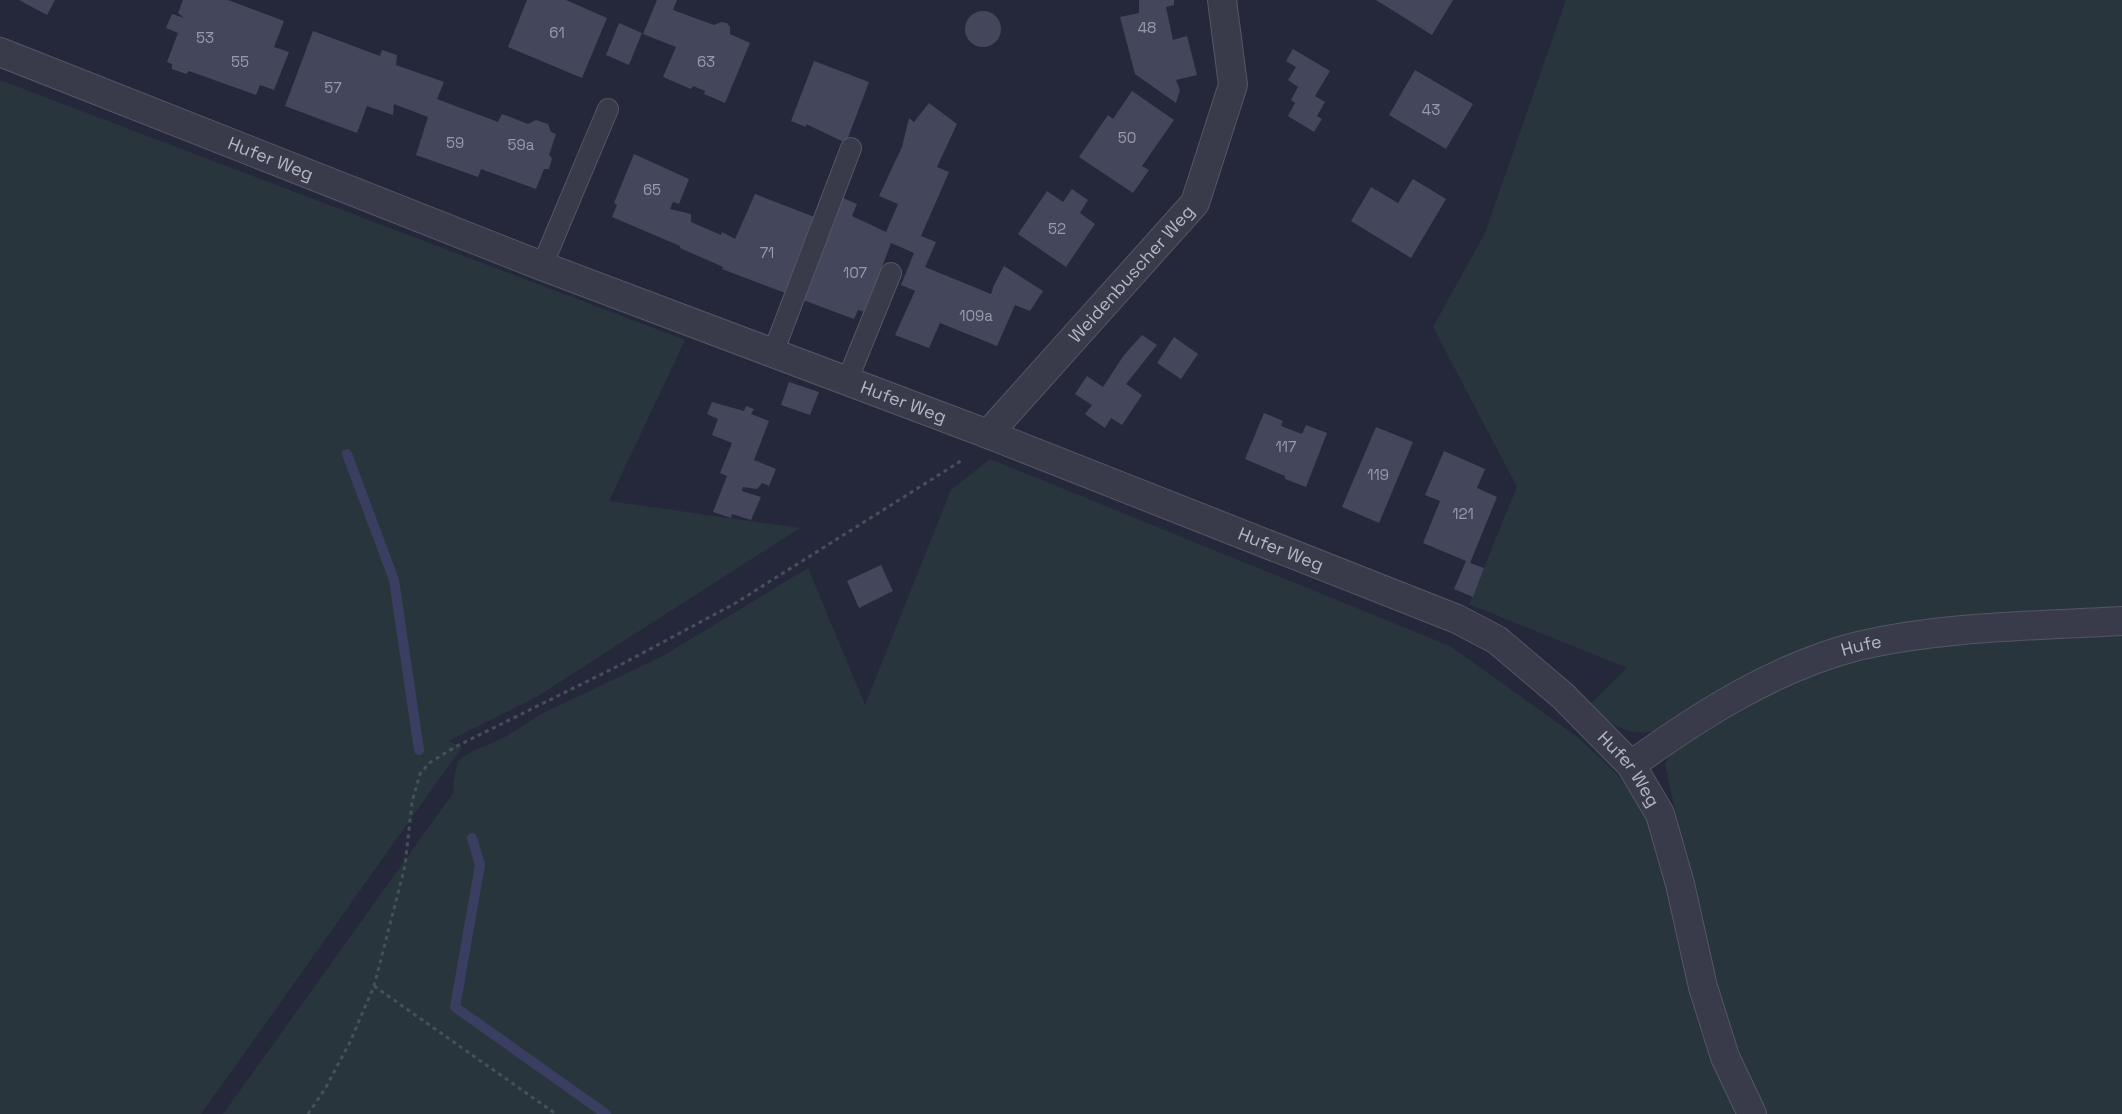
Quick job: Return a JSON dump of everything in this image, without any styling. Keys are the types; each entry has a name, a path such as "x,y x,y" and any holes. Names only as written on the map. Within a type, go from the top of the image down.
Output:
{"street":[{"name":"Weidenbuscher Weg","path":"988,434 1195,203 1233,85 1222,0"},
{"name":"Hufer Weg","path":"0,52 542,266 988,434 1457,618 1497,640 1564,696 1630,765 1660,814 1680,884 1703,987 1725,1058 1752,1114"},
{"name":"Hufe","path":"1630,765 1667,739 1738,696 1789,670 1857,647 1940,632 2122,621"}],"lane":[{"path":"542,266 608,109"},
{"path":"773,353 851,148"},
{"path":"847,381 891,273"}],"path":[{"path":"308,1114 325,1089 350,1042 374,986 405,866 412,802 420,774 429,763 455,747 624,663 734,604 964,460 988,434"},
{"path":"374,986 556,1114"}],"shaded area":[{"path":"1566,0 2122,0 2122,613 1913,627 1665,728 1633,732 1606,720 1588,706 1627,668 1469,604 1517,487 1433,327 1485,233"},
{"path":"0,80 685,340 609,501 800,528 538,696 448,741 462,747 201,1114 0,1114"},
{"path":"990,459 1450,646 1580,739 1613,770 1643,804 1741,1114 223,1114 454,792 453,783 458,761 471,752 507,736 541,714 661,657 808,568 865,705 951,490"},
{"path":"2122,631 2122,1114 1766,1114 1728,1026 1700,924 1665,764 1679,741 1726,713 1819,669 1915,645"}],"building":[{"path":"19,0 55,0 47,15"},
{"path":"183,0 228,0 284,21 274,47 289,52 274,90 260,85 256,95 189,71 186,74 172,69 172,64 167,62 178,33 166,28 172,14 184,18 178,13"},
{"path":"527,0 566,0 607,18 582,78 508,47"},
{"path":"657,0 677,0 673,10 714,25 721,22 727,23 730,27 730,34 750,43 725,103 704,94 705,91 693,86 691,89 663,77 676,47 643,34"},
{"path":"1139,0 1174,0 1174,5 1166,7 1173,40 1187,36 1197,75 1176,80 1180,90 1176,103 1135,74 1120,17 1139,13"},
{"path":"1376,0 1453,0 1432,35"},
{"path":"983,11 995,17 1001,29 995,41 983,47 971,41 965,29 971,17"},
{"path":"619,23 642,33 629,65 606,55"},
{"path":"313,31 380,56 382,50 397,55 396,65 444,82 437,99 498,122 502,114 528,124 536,120 548,124 551,132 556,134 549,155 552,158 549,169 544,169 536,189 481,169 478,177 416,155 428,117 394,104 393,115 367,106 357,133 285,106"},
{"path":"1293,49 1330,71 1315,96 1325,102 1317,116 1322,119 1314,132 1288,116 1295,103 1291,100 1298,87 1288,80 1296,67 1286,61"},
{"path":"814,61 869,82 846,143 806,124 806,127 791,121"},
{"path":"1415,70 1473,104 1446,149 1389,115"},
{"path":"1132,91 1174,120 1142,166 1149,170 1133,193 1079,157 1108,115 1113,119"},
{"path":"929,103 957,124 937,167 949,172 921,236 936,242 925,267 991,294 1004,266 1043,291 1030,311 1015,305 997,346 940,323 929,348 895,335 915,291 901,285 914,253 891,243 865,312 858,310 854,319 803,300 843,198 857,204 852,216 886,232 898,204 879,196 902,147 909,118 914,122"},
{"path":"634,154 689,179 679,204 673,202 670,209 691,214 691,222 721,235 722,232 735,239 755,194 817,218 788,294 722,269 723,267 680,248 680,246 612,217 617,205 614,203"},
{"path":"1413,179 1446,199 1411,258 1351,221 1371,187 1398,203"},
{"path":"1072,189 1088,200 1080,213 1095,224 1066,267 1018,234 1047,191 1063,202"},
{"path":"1142,335 1157,345 1126,384 1142,395 1122,425 1111,418 1105,428 1085,414 1092,405 1075,394 1087,376 1103,387 1124,355"},
{"path":"1174,337 1198,354 1181,379 1157,363"},
{"path":"789,382 819,392 810,415 781,405"},
{"path":"712,402 744,411 746,406 754,409 751,414 769,421 754,460 776,469 769,486 762,483 757,489 743,487 742,491 761,497 751,520 732,514 731,518 713,512 727,476 720,473 732,443 712,435 718,419 707,414"},
{"path":"1264,413 1283,421 1281,426 1302,434 1306,425 1327,433 1306,487 1245,459"},
{"path":"1376,427 1413,442 1379,523 1342,507"},
{"path":"1444,451 1485,469 1477,488 1497,497 1470,563 1484,568 1473,597 1454,589 1466,561 1423,543 1440,501 1425,495"},
{"path":"881,565 893,591 859,608 847,581"}],"waterway":[{"path":"347,454 394,580 419,750"},
{"path":"472,838 480,865 455,1007 606,1114"}]}
